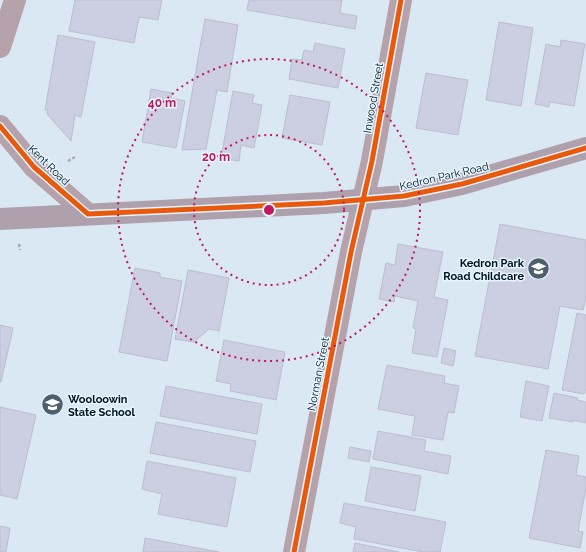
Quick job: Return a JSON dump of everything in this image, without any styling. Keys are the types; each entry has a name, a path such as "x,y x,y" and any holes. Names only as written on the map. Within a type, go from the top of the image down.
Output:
{"main road":[{"name":"Kedron Park Road","path":"0,219 363,200 418,194 462,184 586,148"}],"street":[{"path":"0,47 15,0"},
{"name":"Inwood Street","path":"363,200 372,161 401,0"},
{"name":"Kent Road","path":"0,126 34,167 88,214"},
{"name":"Norman Street","path":"294,552 351,252 363,200"}],"path":[{"path":"68,161 75,157"},
{"path":"19,244 20,250"}],"building":[{"path":"75,0 162,0 158,20 139,17 134,43 69,31"},
{"path":"249,0 342,0 340,13 357,16 355,29 247,10"},
{"path":"205,19 238,25 227,92 217,90 206,149 182,150"},
{"path":"499,22 533,28 521,106 486,100"},
{"path":"58,35 95,42 81,117 75,115 71,141 47,114 48,110 45,110"},
{"path":"561,40 585,44 574,106 550,102 549,107 535,104 546,44 560,47"},
{"path":"315,43 345,49 338,88 289,79 292,59 302,60 304,50 313,52"},
{"path":"426,73 468,80 458,135 416,128"},
{"path":"151,89 172,93 171,98 185,101 176,148 142,142"},
{"path":"233,91 254,95 252,103 262,105 254,148 241,145 239,161 221,158"},
{"path":"290,95 330,102 322,145 282,138"},
{"name":"Kedron Park Road Childcare","path":"500,224 586,240 586,298 583,310 560,306 548,369 475,356"},
{"path":"398,244 443,252 434,297 448,300 437,357 412,353 416,329 413,328 418,301 395,296 394,302 379,299 386,263 395,265"},
{"path":"135,268 160,273 160,277 182,281 167,361 119,352"},
{"path":"188,270 229,278 219,331 209,329 194,342 175,339"},
{"path":"577,313 586,315 586,389 584,394 562,390"},
{"path":"0,325 13,328 1,382 0,382"},
{"path":"224,340 285,352 276,400 230,391 231,384 216,381"},
{"path":"444,348 456,351 453,366 441,363"},
{"path":"387,365 445,376 444,383 459,386 454,413 448,412 443,440 412,435 415,416 378,409"},
{"path":"526,381 549,386 542,421 520,417"},
{"path":"166,386 262,404 257,434 160,416"},
{"path":"554,393 578,398 577,400 586,402 586,423 573,420 573,422 549,418"},
{"path":"0,407 36,415 17,499 0,495"},
{"path":"156,422 256,441 250,472 150,453"},
{"path":"378,431 426,440 424,451 451,456 448,474 373,459"},
{"path":"350,447 371,451 369,462 348,458"},
{"path":"546,450 579,456 576,475 586,477 586,488 578,531 583,532 580,548 529,538"},
{"path":"147,461 236,478 227,527 158,514 162,494 142,489"},
{"path":"371,467 421,476 415,511 365,501"},
{"path":"344,503 446,522 440,552 423,552 354,539 356,527 340,523"},
{"path":"0,526 10,528 6,552 0,552"},
{"path":"145,538 219,552 143,552"},
{"path":"355,543 399,552 353,552"}],"cycle path":[{"path":"294,552 351,252 372,161 401,0"},
{"path":"0,126 34,167 88,214 324,203 404,196 462,184 586,148"}],"place":[{"name":"Kedron Park Road Childcare","path":"539,269"},
{"name":"Wooloowin State School","path":"52,405"}]}
